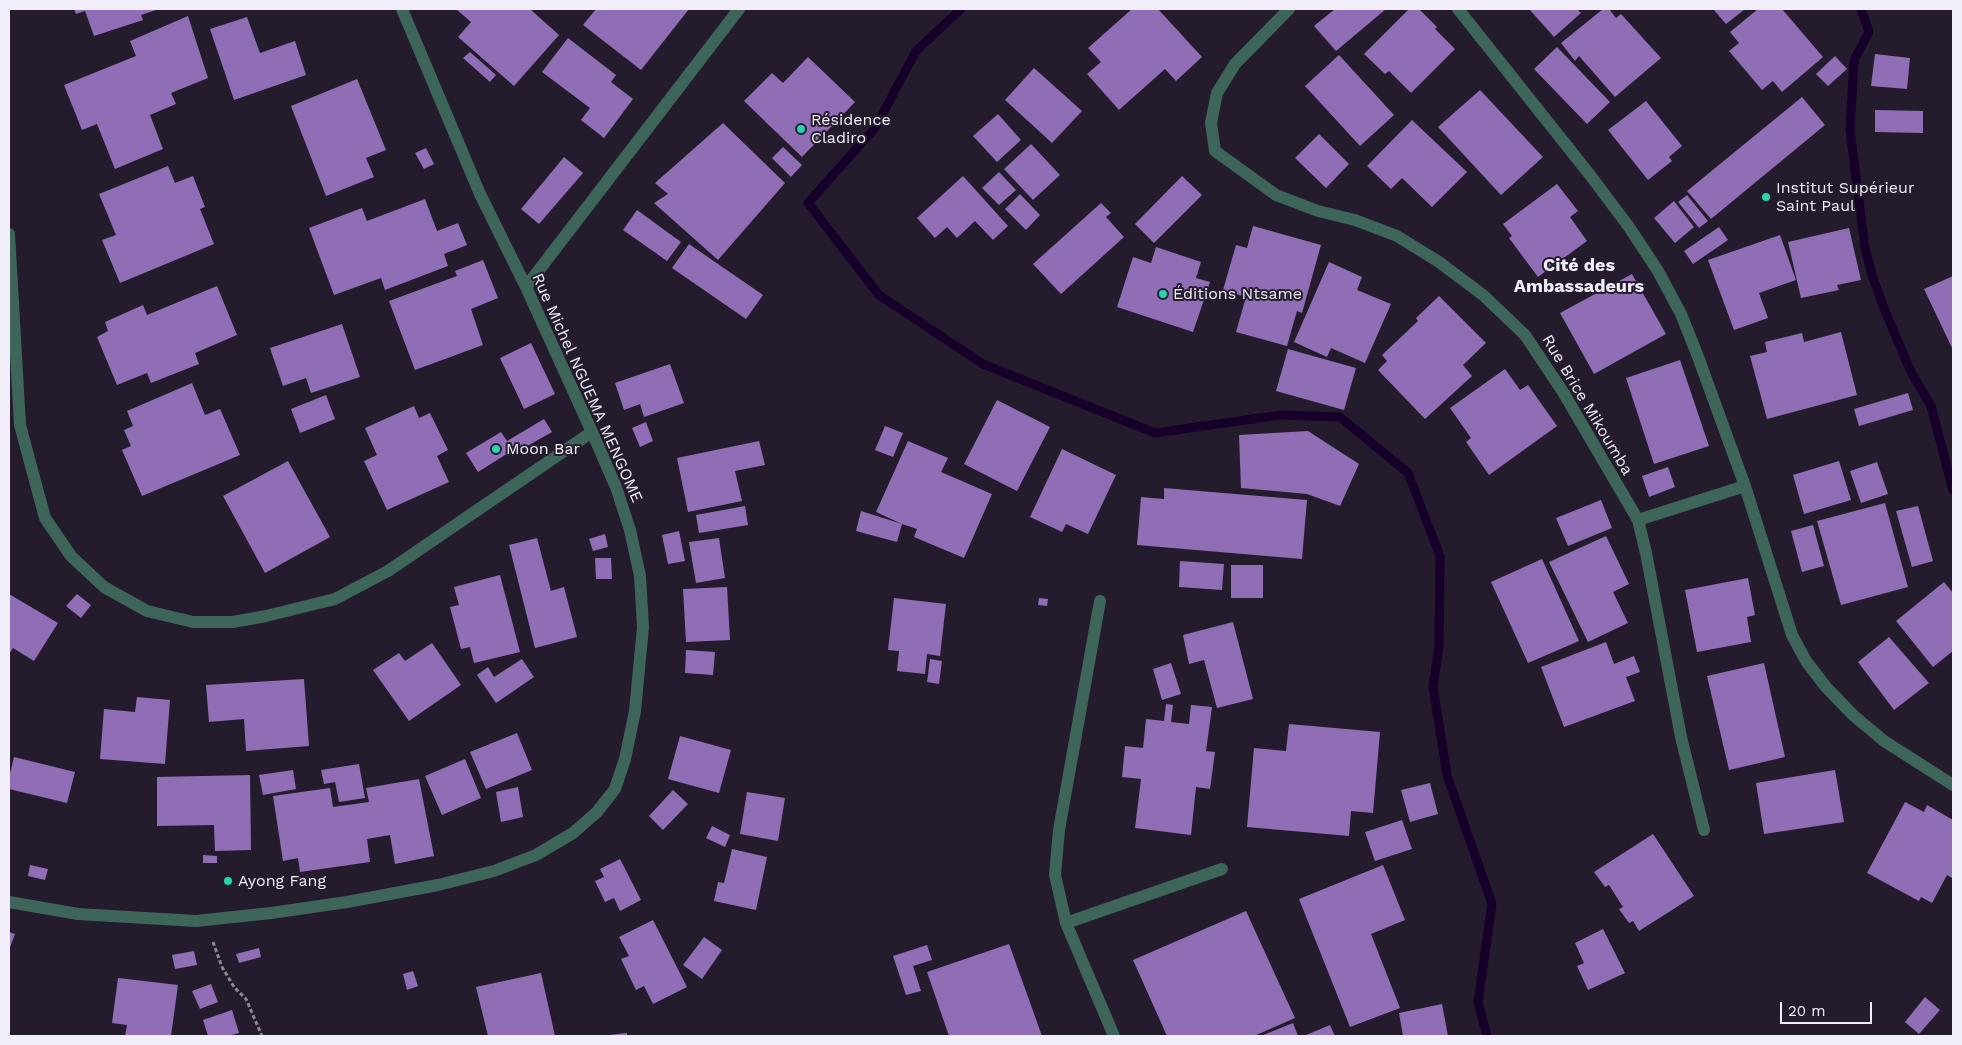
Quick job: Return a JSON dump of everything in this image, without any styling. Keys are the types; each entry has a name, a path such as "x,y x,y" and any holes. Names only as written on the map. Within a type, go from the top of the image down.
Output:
{"street":[{"name":"Rue Michel NGUEMA MENGOME","path":"9,902 78,914 206,920 347,902 438,885 494,870 536,855 573,834 597,812 615,789 625,759 636,711 643,627 640,576 630,530 616,487 592,432 526,287 480,194 402,9"},
{"path":"526,287 739,9"},
{"name":"Rue Brice Mikoumba","path":"1289,9 1235,64 1217,93 1211,123 1215,151 1276,195 1318,211 1356,220 1396,236 1439,262 1483,295 1525,335 1562,392 1638,520 1646,553 1680,736 1704,830"},
{"path":"1458,9 1590,175 1629,227 1658,271 1680,314 1697,354 1744,486 1789,627 1806,661 1826,687 1853,715 1884,742 1953,785"},
{"path":"9,234 20,425 45,518 71,556 104,587 147,611 193,622 233,622 335,599 388,571 592,432"},
{"path":"1638,520 1744,486"},
{"path":"1100,601 1059,830 1055,874 1066,923 1114,1036"},
{"path":"1066,923 1222,869"}],"path":[{"path":"206,920 216,954 234,987 246,999 262,1036"}],"building":[{"path":"74,9 159,9 141,15 143,20 94,36 85,11 76,14"},
{"path":"456,9 530,9 559,35 514,86 458,37 471,22"},
{"path":"596,9 689,9 641,70 583,25"},
{"path":"1132,9 1158,9 1202,57 1176,81 1165,69 1119,110 1087,74 1101,62 1088,48"},
{"path":"1335,9 1386,9 1336,51 1314,26"},
{"path":"1409,9 1419,9 1455,49 1411,93 1389,71 1385,74 1364,54"},
{"path":"1529,9 1577,9 1581,13 1554,37"},
{"path":"1603,9 1609,9 1616,18 1621,14 1661,58 1615,97 1579,56 1575,61 1561,43"},
{"path":"1713,9 1745,9 1726,24"},
{"path":"1758,9 1782,9 1823,57 1782,92 1773,81 1762,90 1729,51 1739,43 1730,32"},
{"path":"188,16 208,78 171,93 176,104 150,115 163,149 115,169 97,124 82,130 64,85 136,56 130,41"},
{"path":"247,17 260,53 295,41 306,75 234,100 210,29"},
{"path":"568,38 616,75 611,82 633,99 604,138 581,120 590,108 542,72"},
{"path":"1557,47 1610,102 1587,124 1534,69"},
{"path":"470,52 496,75 490,82 463,58"},
{"path":"1875,54 1910,58 1907,89 1871,86"},
{"path":"1339,55 1394,115 1360,146 1305,86"},
{"path":"1835,56 1847,69 1828,86 1816,74"},
{"name":"Résidence Cladiro","path":"808,57 855,102 802,157 744,101 772,73 783,83"},
{"path":"1034,68 1082,111 1052,143 1005,100"},
{"path":"357,79 386,150 366,158 374,177 326,196 291,106"},
{"path":"1480,90 1543,157 1501,195 1438,127"},
{"path":"1802,97 1825,125 1711,219 1687,191"},
{"path":"1646,101 1682,146 1669,157 1672,161 1648,180 1608,130"},
{"path":"1875,110 1923,111 1923,133 1875,132"},
{"path":"998,114 1021,140 997,162 973,136"},
{"path":"1412,120 1467,172 1432,207 1402,178 1391,189 1367,166"},
{"path":"723,123 785,183 718,260 654,203 668,194 655,183"},
{"path":"1319,134 1349,164 1326,188 1295,158"},
{"path":"1031,144 1060,175 1033,200 1004,169"},
{"path":"783,147 802,165 791,177 772,158"},
{"path":"426,148 434,164 424,169 415,153"},
{"path":"564,157 583,173 539,224 521,209"},
{"path":"168,166 175,183 193,176 205,207 200,209 214,244 120,283 102,240 116,235 99,194"},
{"path":"999,172 1016,190 999,205 982,188"},
{"path":"963,176 1008,226 993,240 975,221 957,238 947,227 935,238 917,218"},
{"path":"1182,176 1202,195 1154,243 1135,224"},
{"path":"1557,184 1578,211 1570,217 1587,241 1538,277 1509,238 1512,236 1503,224"},
{"path":"1020,194 1040,215 1026,230 1005,209"},
{"path":"1687,195 1708,221 1699,228 1678,202"},
{"path":"425,199 437,231 458,223 467,245 444,254 448,266 385,290 381,278 334,295 309,228 362,208 367,221"},
{"path":"1674,201 1694,227 1675,243 1654,218"},
{"path":"1101,203 1111,213 1106,217 1124,237 1061,294 1033,264"},
{"path":"637,210 681,242 667,261 623,230"},
{"path":"1253,226 1321,245 1302,313 1297,311 1287,346 1236,332 1246,297 1223,290 1236,245 1247,248"},
{"path":"1719,227 1728,240 1693,264 1684,251"},
{"path":"1849,228 1861,280 1837,285 1839,290 1801,298 1788,242"},
{"path":"1780,235 1796,280 1759,293 1768,318 1734,330 1708,260"},
{"path":"689,244 763,295 746,319 672,268"},
{"name":"Éditions Ntsame","path":"1156,247 1201,262 1196,278 1210,282 1193,332 1117,307 1133,257 1151,263"},
{"path":"483,260 498,298 471,309 483,345 415,370 389,301 457,276 455,271"},
{"path":"1329,262 1362,277 1357,290 1391,304 1365,363 1331,348 1327,357 1294,342"},
{"path":"1632,274 1666,334 1594,374 1560,313"},
{"path":"1953,276 1953,350 1924,289"},
{"path":"217,286 237,335 195,353 199,364 151,383 147,373 117,385 97,337 108,331 105,322 143,305 147,315"},
{"path":"1439,296 1486,343 1463,365 1472,376 1425,419 1378,370 1387,361 1382,355 1418,321 1416,318"},
{"path":"342,324 360,377 311,393 306,378 283,386 270,348"},
{"path":"1841,332 1857,395 1767,419 1750,356 1767,352 1765,342 1802,333 1804,342"},
{"path":"531,343 555,394 524,409 500,358"},
{"path":"1288,349 1356,368 1344,410 1276,391"},
{"path":"1680,360 1709,446 1654,464 1626,378"},
{"path":"670,364 684,403 644,417 640,404 624,410 615,383"},
{"path":"1505,369 1520,390 1528,385 1557,426 1489,475 1466,442 1471,438 1450,408"},
{"path":"192,383 205,415 220,409 240,455 142,496 122,450 131,446 124,430 133,426 127,411"},
{"path":"1908,393 1913,410 1859,426 1854,409"},
{"path":"326,395 335,419 300,433 291,409"},
{"path":"997,400 1050,427 1017,491 964,464"},
{"path":"414,406 419,418 430,413 448,450 437,456 449,482 387,510 364,461 377,455 365,428"},
{"path":"544,419 552,432 515,453 513,450 478,472 466,453 501,432 507,441"},
{"path":"646,422 653,441 640,447 632,428"},
{"path":"885,426 903,433 893,457 875,450"},
{"path":"1308,431 1359,464 1340,506 1307,494 1241,488 1239,435"},
{"path":"759,441 765,465 735,471 742,501 688,512 677,458"},
{"path":"908,441 948,458 941,472 992,494 964,558 914,537 917,529 876,512"},
{"path":"1062,449 1116,475 1088,534 1066,524 1062,532 1030,517"},
{"path":"288,461 330,537 265,573 223,496"},
{"path":"1839,461 1851,500 1804,514 1793,475"},
{"path":"1877,462 1888,494 1861,503 1850,471"},
{"path":"1668,467 1675,487 1649,497 1642,476"},
{"path":"1164,488 1307,500 1302,559 1137,545 1141,497 1164,499"},
{"path":"1601,500 1612,528 1568,546 1556,518"},
{"path":"1885,503 1908,587 1841,605 1817,521"},
{"path":"745,506 748,525 699,533 696,515"},
{"path":"1918,506 1933,561 1912,567 1896,511"},
{"path":"861,511 902,524 897,542 856,531"},
{"path":"1813,525 1824,566 1802,572 1791,531"},
{"path":"679,531 685,561 668,564 662,535"},
{"path":"605,534 608,547 593,551 589,539"},
{"path":"1606,536 1629,584 1613,592 1628,623 1588,642 1549,562"},
{"path":"537,538 551,591 564,587 577,637 535,648 509,545"},
{"path":"719,538 725,578 696,583 689,542"},
{"path":"595,558 611,558 612,579 596,579"},
{"path":"1542,559 1579,641 1528,663 1491,582"},
{"path":"1180,561 1224,564 1222,590 1179,587"},
{"path":"1231,565 1263,565 1263,598 1231,598"},
{"path":"500,575 520,652 474,663 470,647 461,649 450,607 459,605 454,587"},
{"path":"1748,578 1755,615 1747,617 1751,642 1697,652 1685,590"},
{"path":"1944,582 1953,593 1953,651 1933,667 1896,621"},
{"path":"727,587 730,640 686,642 683,589"},
{"path":"9,594 58,623 34,661 13,648 9,654"},
{"path":"77,594 91,605 81,618 66,606"},
{"path":"894,598 946,604 940,656 927,654 925,674 897,671 899,651 888,650"},
{"path":"1039,598 1048,599 1047,606 1038,605"},
{"path":"1233,622 1253,699 1217,708 1204,660 1189,664 1183,635"},
{"path":"1889,637 1929,683 1894,710 1858,662"},
{"path":"1606,642 1614,664 1634,656 1640,672 1626,677 1635,701 1564,727 1541,667"},
{"path":"432,643 461,685 409,721 373,670 399,653 405,661"},
{"path":"686,650 715,652 713,675 685,673"},
{"path":"522,659 534,677 496,703 477,675 488,667 494,677"},
{"path":"930,659 942,661 939,684 927,682"},
{"path":"1171,663 1181,694 1162,700 1153,669"},
{"path":"1764,663 1785,757 1729,770 1707,676"},
{"path":"304,679 309,746 246,751 244,719 209,722 206,685"},
{"path":"137,697 170,700 165,764 100,759 104,709 135,712"},
{"path":"1166,704 1173,705 1171,722 1189,724 1191,705 1212,707 1206,751 1215,752 1210,789 1196,787 1191,835 1135,828 1141,779 1122,777 1125,746 1143,748 1146,719 1164,721"},
{"path":"1289,724 1380,732 1373,813 1351,811 1349,836 1247,827 1254,748 1286,751"},
{"path":"517,733 532,770 486,789 470,752"},
{"path":"680,736 731,750 719,793 668,779"},
{"path":"14,757 75,772 67,803 9,789 9,778"},
{"path":"465,759 481,798 442,815 425,776"},
{"path":"359,764 365,798 339,802 335,782 324,784 321,770"},
{"path":"293,770 296,789 263,795 259,775"},
{"path":"1835,770 1844,822 1764,834 1756,783"},
{"path":"250,775 251,850 215,851 214,825 157,826 157,777"},
{"path":"419,779 434,856 395,864 390,835 367,839 370,862 300,872 298,858 283,861 273,796 330,788 333,807 369,802 366,788"},
{"path":"1430,783 1438,814 1410,822 1401,790"},
{"path":"518,787 523,817 501,822 496,792"},
{"path":"673,790 688,804 663,830 649,816"},
{"path":"747,792 785,798 778,841 740,834"},
{"path":"1905,802 1924,812 1927,805 1953,820 1952,878 1947,875 1932,903 1921,897 1919,901 1867,873"},
{"path":"1402,820 1412,849 1375,861 1365,832"},
{"path":"712,826 730,835 725,847 706,838"},
{"path":"1653,834 1694,896 1639,931 1633,921 1629,923 1619,909 1623,907 1609,885 1605,887 1594,872"},
{"path":"732,849 767,857 756,910 714,901 718,882 724,883"},
{"path":"203,855 217,856 217,863 203,863"},
{"path":"620,859 641,900 620,911 614,898 605,902 595,881 604,877 600,869"},
{"path":"30,865 48,869 45,880 28,876"},
{"path":"1383,865 1405,920 1371,934 1400,1008 1350,1027 1299,899"},
{"path":"1246,911 1295,1018 1254,1036 1167,1036 1133,960"},
{"path":"653,920 687,987 653,1004 644,986 636,990 621,959 629,956 619,937"},
{"path":"1603,929 1625,973 1588,990 1577,966 1584,963 1575,943"},
{"path":"9,932 15,934 9,950"},
{"path":"704,937 722,950 702,979 683,965"},
{"path":"1009,944 1042,1036 949,1036 927,972"},
{"path":"927,945 932,960 913,966 921,991 906,995 893,956"},
{"path":"259,948 261,957 239,963 236,954"},
{"path":"194,951 197,965 175,969 172,955"},
{"path":"413,971 418,986 407,990 403,974"},
{"path":"541,973 555,1036 488,1036 476,987"},
{"path":"118,978 178,985 171,1036 125,1036 127,1025 112,1023"},
{"path":"211,984 218,1002 200,1009 192,991"},
{"path":"1925,997 1940,1010 1919,1034 1905,1022"},
{"path":"1442,1004 1448,1036 1403,1036 1399,1013"},
{"path":"232,1010 239,1033 228,1036 208,1036 203,1020"},
{"path":"1293,1023 1298,1036 1261,1036"},
{"path":"1330,1025 1335,1036 1306,1035"},
{"path":"627,1033 627,1036 609,1036 609,1035"}],"waterway":[{"path":"961,9 916,51 875,128 808,203 879,295 983,364 1155,433 1281,415 1340,417 1408,473 1440,556 1439,646 1433,686 1447,775 1492,904 1478,1002 1487,1036"},
{"path":"1861,9 1869,32 1854,60 1850,130 1865,248 1885,311 1911,372 1931,406 1953,490"}],"place":[{"name":"Résidence Cladiro","path":"801,129"},
{"name":"Institut Supérieur Saint Paul","path":"1766,197"},
{"name":"Éditions Ntsame","path":"1163,294"},
{"name":"Moon Bar","path":"496,449"},
{"name":"Ayong Fang","path":"228,881"}],"district":[{"name":"Cité des Ambassadeurs","path":"1579,276"}]}
